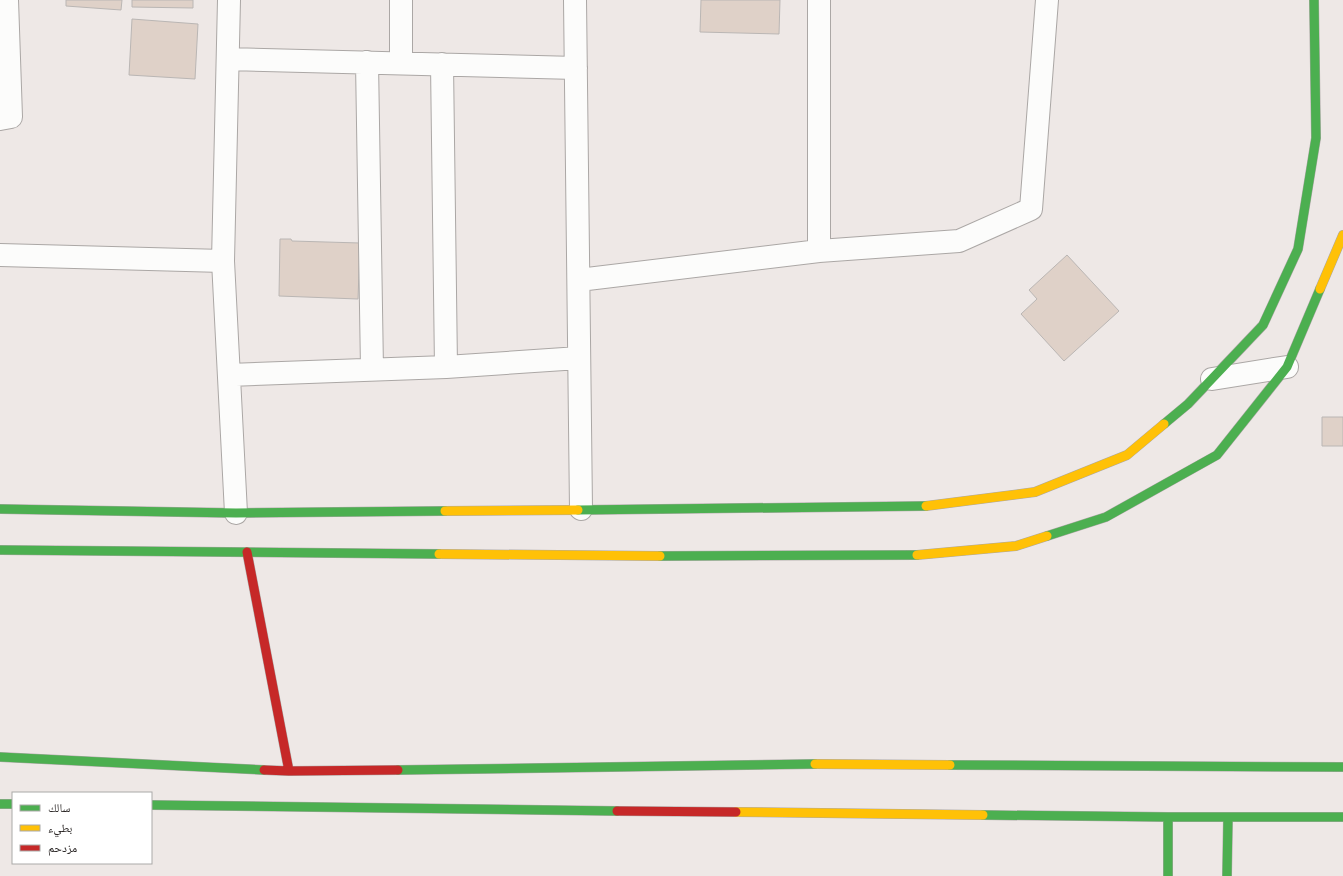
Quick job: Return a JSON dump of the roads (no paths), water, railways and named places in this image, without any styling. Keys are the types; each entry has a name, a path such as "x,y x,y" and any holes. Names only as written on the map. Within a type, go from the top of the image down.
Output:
{"street":[{"path":"0,119 11,117 7,0"},
{"path":"229,0 223,261 236,513"},
{"path":"401,0 401,63"},
{"path":"575,0 581,509"},
{"path":"819,0 819,251"},
{"path":"579,280 819,251 959,241 1031,209 1047,0"},
{"path":"0,509 236,513 921,507 1035,492 1127,455 1188,404 1263,325 1298,249 1316,138 1314,0"},
{"path":"228,59 576,68"},
{"path":"367,62 372,370"},
{"path":"442,64 446,367"},
{"path":"0,550 647,556 921,555 1016,546 1106,517 1218,455 1287,366 1343,235"},
{"path":"0,255 223,261"},
{"path":"229,375 446,367 580,358"},
{"path":"1212,379 1287,366"},
{"path":"247,552 289,771"},
{"path":"0,757 289,771 843,764 1343,767"},
{"path":"0,804 12,804"},
{"path":"152,805 1168,817 1343,817"},
{"path":"1168,817 1168,876"},
{"path":"1227,876 1228,817"}]}
